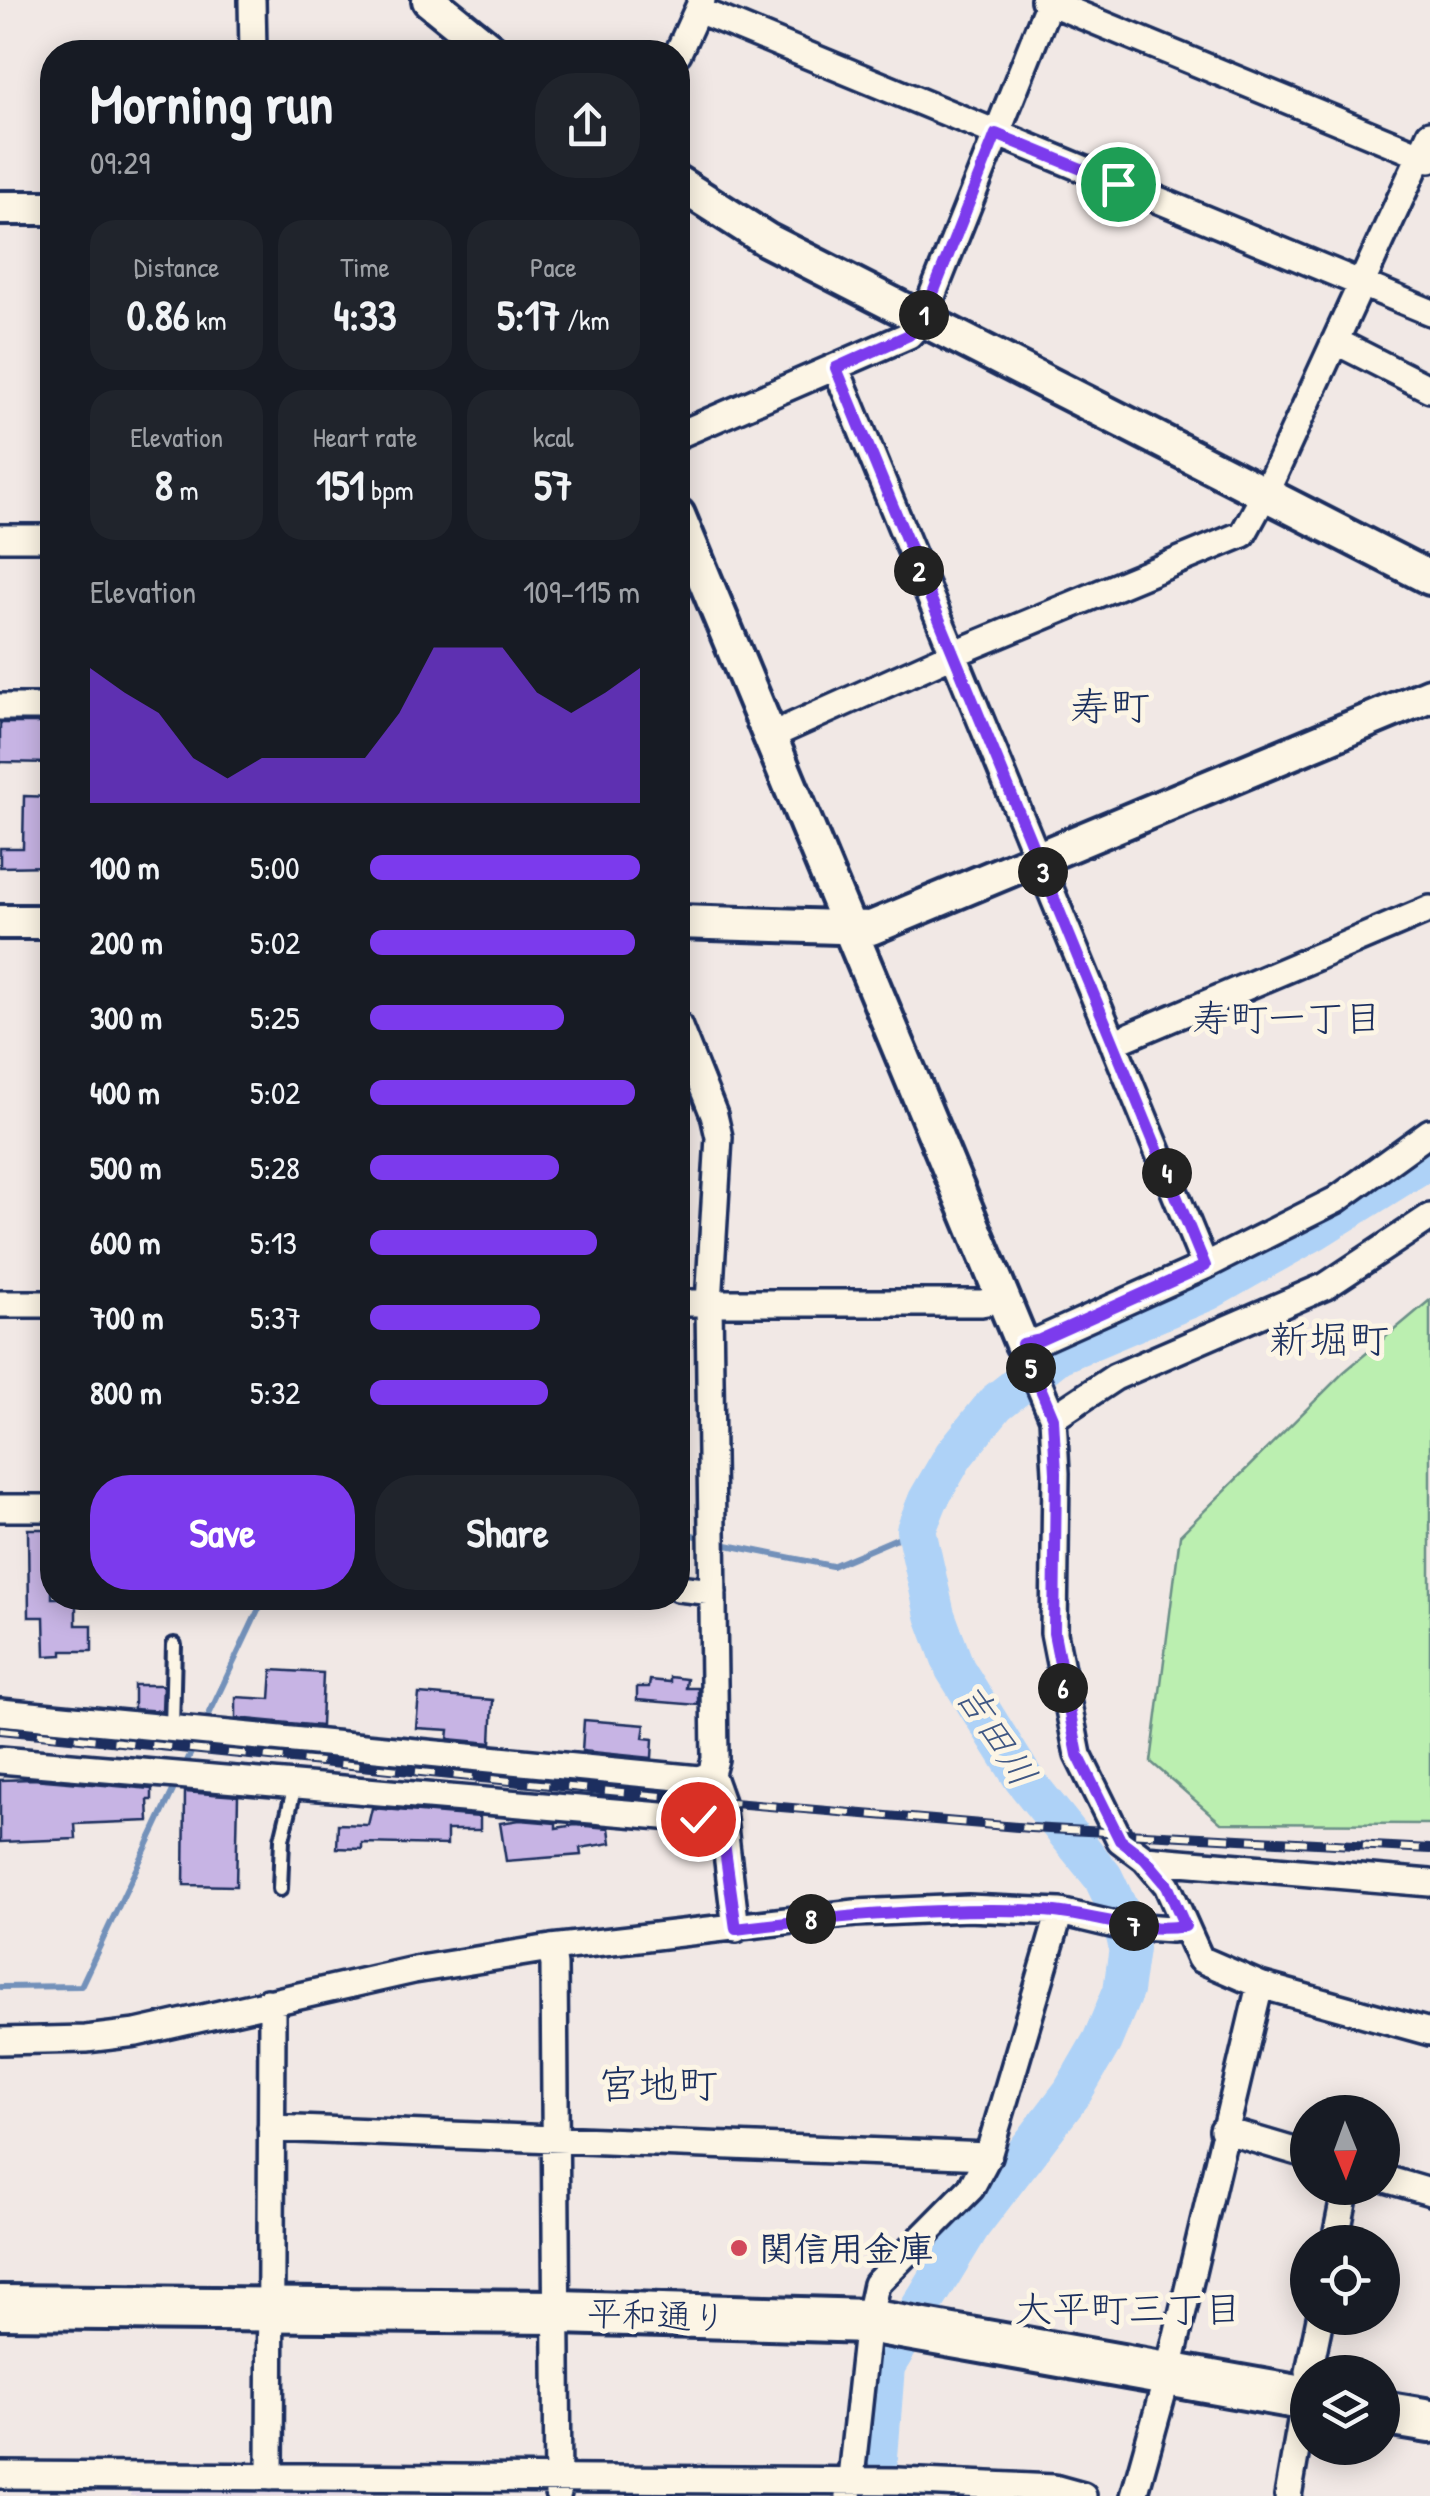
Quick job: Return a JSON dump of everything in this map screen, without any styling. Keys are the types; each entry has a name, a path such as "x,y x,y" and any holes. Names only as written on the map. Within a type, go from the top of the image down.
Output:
{"highway":[{"name":"平和通り","path":"0,2307 559,2312 891,2325 1168,2374 1290,2386"},
{"path":"1400,2415 1430,2421"}],"street":[{"path":"252,0 253,40"},
{"path":"429,0 470,40"},
{"path":"690,430 909,335 922,321 1048,1 1427,149 1243,534 953,654 770,736"},
{"path":"684,40 700,5 996,134 1430,312"},
{"path":"690,192 767,240 922,321 1430,578"},
{"path":"0,208 40,208"},
{"path":"1335,340 1430,389"},
{"path":"836,368 1205,1266"},
{"path":"0,538 40,538"},
{"path":"690,544 1050,1412 1056,1473 1054,1633 1078,1755 1117,1834 1167,1885 1178,1928 1200,1959 1260,1985 1430,2032"},
{"path":"690,922 871,928 1430,696"},
{"path":"0,707 40,707"},
{"path":"1113,1043 1430,908"},
{"path":"0,922 40,922"},
{"path":"690,1055 720,1137 709,1303 715,1760 711,1774 721,1802 736,1929"},
{"path":"1025,1353 1040,1340 1205,1266 1336,1200 1430,1132"},
{"path":"1050,1412 1115,1377 1326,1286 1430,1217"},
{"path":"690,1303 981,1303 1003,1299"},
{"path":"0,1304 40,1304"},
{"path":"0,1508 40,1508"},
{"path":"690,1589 714,1592"},
{"path":"0,1712 699,1778 711,1774"},
{"path":"0,1760 721,1821"},
{"path":"1145,1859 1430,1883"},
{"path":"0,2042 86,2039 136,2032 414,1970 551,1948 874,1912 968,1908 1060,1912 1115,1925 1178,1928"},
{"path":"852,2486 891,2325 876,2284 971,2188 988,2156 1060,1912"},
{"path":"551,1948 557,2136 558,2488"},
{"path":"1134,2496 1168,2374 1260,1985"},
{"path":"267,2002 272,2015 270,2477"},
{"path":"271,2128 557,2136 988,2156"},
{"path":"1223,2130 1290,2150"},
{"path":"1400,2183 1430,2192"},
{"path":"1288,2496 1293,2465"},
{"path":"0,2475 121,2486 270,2477 558,2488 852,2486 898,2481 1054,2488 1083,2496"}],"lane":[{"path":"174,1645 192,1730"},
{"path":"280,1889 282,1838 295,1785"}],"shaded area":[{"path":"131,2488 430,2496 131,2496"}],"green space":[{"path":"1430,1300 1430,1824 1221,1823 1151,1762 1180,1535 1344,1372"}],"building":[{"path":"0,723 40,723 40,763 0,762"},
{"path":"24,796 40,797 40,866 0,867 0,848 23,848"},
{"path":"28,1529 40,1529 40,1610 76,1610 76,1625 92,1625 92,1651 62,1651 62,1655 45,1656 44,1617 29,1617"},
{"path":"272,1670 323,1673 321,1726 236,1718 236,1697 270,1699"},
{"path":"670,1677 687,1679 686,1688 698,1688 698,1705 637,1700 637,1687 649,1687 650,1680 670,1682"},
{"path":"134,1685 163,1685 162,1711 134,1709"},
{"path":"419,1694 493,1700 491,1743 448,1739 449,1730 416,1728"},
{"path":"584,1720 645,1725 643,1738 653,1739 652,1758 582,1751"},
{"path":"0,1780 152,1789 149,1821 75,1824 76,1839 0,1842"},
{"path":"185,1792 238,1796 236,1886 184,1885"},
{"path":"372,1808 480,1817 480,1830 447,1830 447,1845 362,1843 362,1849 337,1848 338,1824 368,1825"},
{"path":"500,1823 556,1823 556,1828 609,1828 611,1843 580,1848 581,1855 506,1861"}],"waterway":[{"name":"吉田川","path":"875,2496 885,2366 971,2225 1072,2093 1102,2041 1123,1991 1129,1948 1120,1913 1103,1877 1023,1778 955,1669 935,1615 916,1530 928,1500 954,1455 996,1403 1058,1354 1207,1291 1430,1158"},
{"path":"717,1543 832,1566 916,1530"},
{"path":"690,1534 705,1539"},
{"path":"205,1723 258,1610"},
{"path":"184,1768 197,1739"},
{"path":"0,1987 81,1986 178,1780"}],"railway":[{"path":"0,1730 721,1802 1030,1828 1430,1849"}],"place":[{"name":"関信用金庫","path":"739,2248"}],"district":[{"name":"寿町","path":"1110,705"},
{"name":"寿町一丁目","path":"1287,1017"},
{"name":"新堀町","path":"1329,1338"},
{"name":"宮地町","path":"658,2083"},
{"name":"大平町三丁目","path":"1128,2308"}],"route":[{"path":"698,1819 721,1821 736,1929 855,1914 968,1908 1060,1912 1115,1925 1171,1929 1185,1926 1167,1885 1145,1859 1120,1840 1078,1755 1054,1633 1053,1418 1022,1344 1040,1340 1205,1266 836,368 909,335 922,321 996,134 1118,184"}]}
